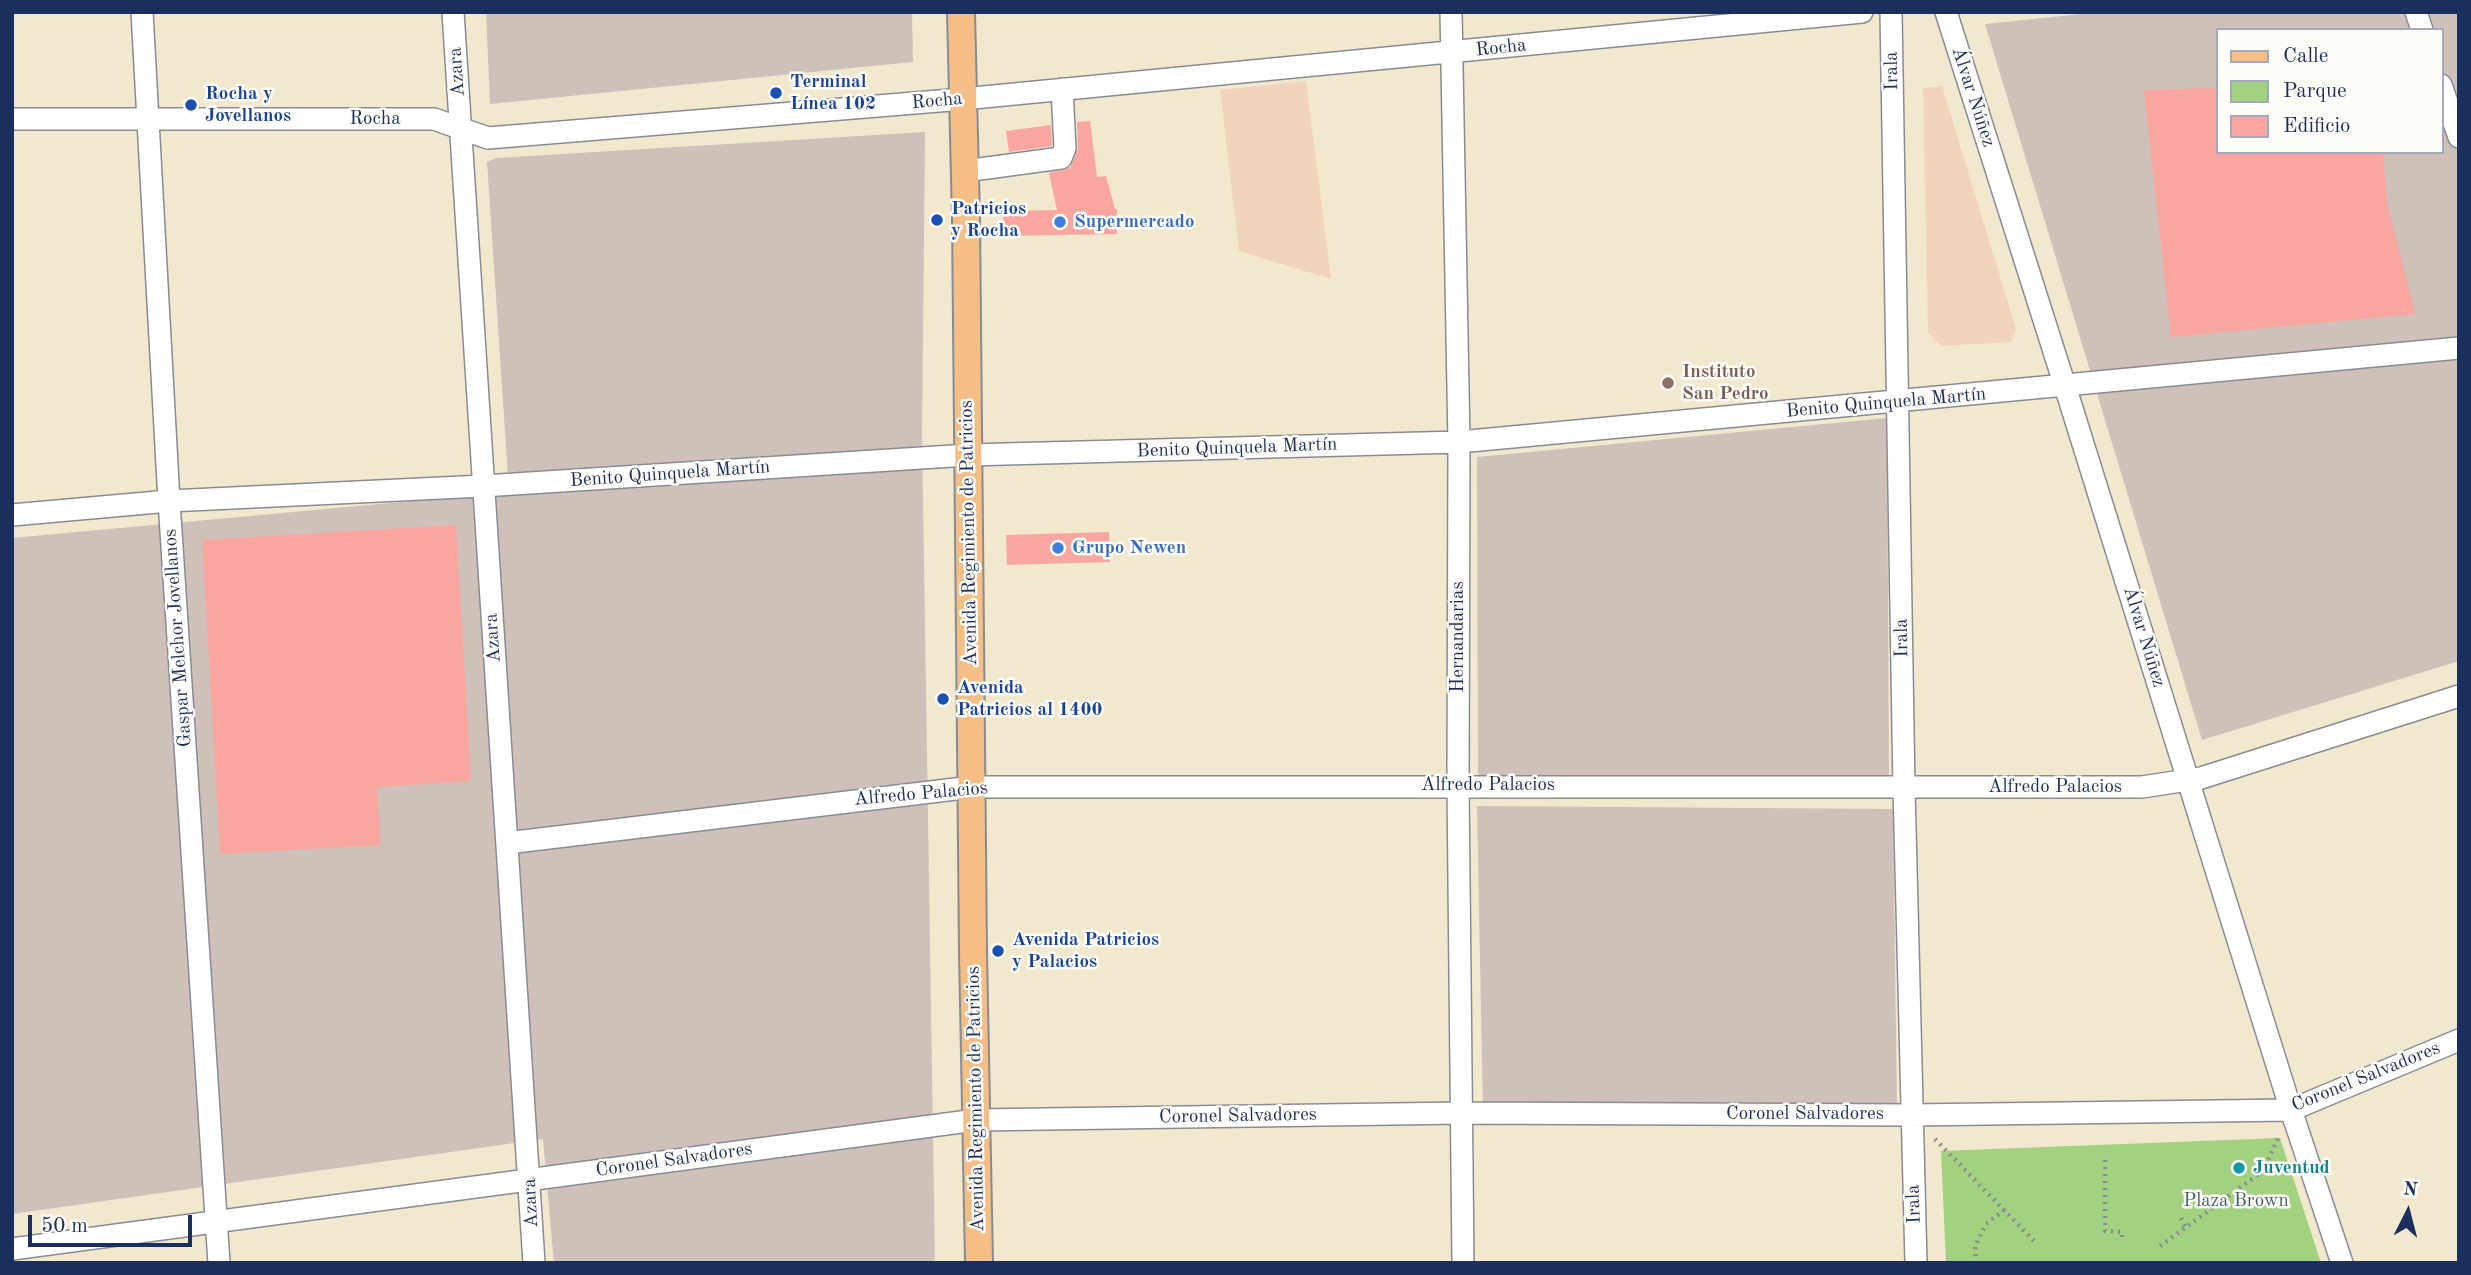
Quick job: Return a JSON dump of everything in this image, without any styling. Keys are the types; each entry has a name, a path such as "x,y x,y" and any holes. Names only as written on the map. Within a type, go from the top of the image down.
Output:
{"main road":[{"name":"Avenida Regimiento de Patricios","path":"961,12 979,1263"}],"street":[{"name":"Gaspar Melchor Jovellanos","path":"142,12 169,501 219,1263"},
{"name":"Azara","path":"453,12 534,1263"},
{"name":"Hernandarias","path":"1451,12 1459,442 1458,785 1462,1263"},
{"name":"Rocha","path":"12,120 434,119 488,138 963,99 1862,12"},
{"name":"Irala","path":"1891,12 1904,788 1916,1263"},
{"name":"Álvar Núñez","path":"1945,12 2066,386 2291,1110 2342,1263"},
{"path":"965,171 1061,158 1065,148 1062,89"},
{"path":"2443,91 2459,137"},
{"name":"Benito Quinquela Martín","path":"12,515 169,501 483,486 968,455 1459,442 2459,348"},
{"name":"Alfredo Palacios","path":"507,844 972,787 2142,787 2188,781 2459,696"},
{"name":"Coronel Salvadores","path":"12,1249 976,1120 1461,1113 1911,1115 2291,1110 2459,1040"}],"path":[{"path":"2160,1246 2263,1171 2291,1110"},
{"path":"1911,1115 2034,1241"},
{"path":"2105,1160 2105,1231 2122,1232 2122,1240"},
{"path":"1976,1263 1975,1246 1986,1224 2004,1210"},
{"path":"2181,1219 2186,1227"}],"shaded area":[{"path":"486,12 912,12 913,62 490,104"},
{"path":"2100,12 2459,12 2459,661 2202,740 1985,24"},
{"path":"1306,81 1331,279 1239,251 1220,90"},
{"path":"1942,86 2016,329 2011,342 1941,346 1928,332 1923,88"},
{"path":"925,132 922,437 935,1263 554,1263 543,1139 12,1214 12,538 509,492 487,162 496,158"},
{"path":"1887,418 1889,779 1478,782 1477,457"},
{"path":"1477,806 1893,809 1897,1109 1483,1112"}],"green space":[{"name":"Plaza Brown","path":"2280,1138 2321,1263 1946,1263 1941,1151"}],"building":[{"path":"2216,88 2216,154 2383,154 2387,203 2415,314 2171,337 2144,90"},
{"path":"1090,121 1097,177 1106,176 1117,209 1117,234 1004,236 1003,211 1057,210 1049,173 1070,168 1078,148 1077,122"},
{"path":"1051,125 1052,146 1009,152 1006,131"},
{"path":"456,525 471,781 377,787 381,845 220,854 202,540"},
{"name":"Grupo Newen","path":"1109,532 1110,562 1007,565 1006,535"}],"place":[{"name":"Terminal Línea 102","path":"776,93"},
{"name":"Rocha y Jovellanos","path":"191,105"},
{"name":"Patricios y Rocha","path":"937,220"},
{"name":"Supermercado","path":"1060,222"},
{"name":"Instituto San Pedro","path":"1668,383"},
{"name":"Grupo Newen","path":"1058,548"},
{"name":"Avenida Patricios al 1400","path":"943,699"},
{"name":"Avenida Patricios y Palacios","path":"998,951"},
{"name":"Juventud","path":"2239,1168"}]}
